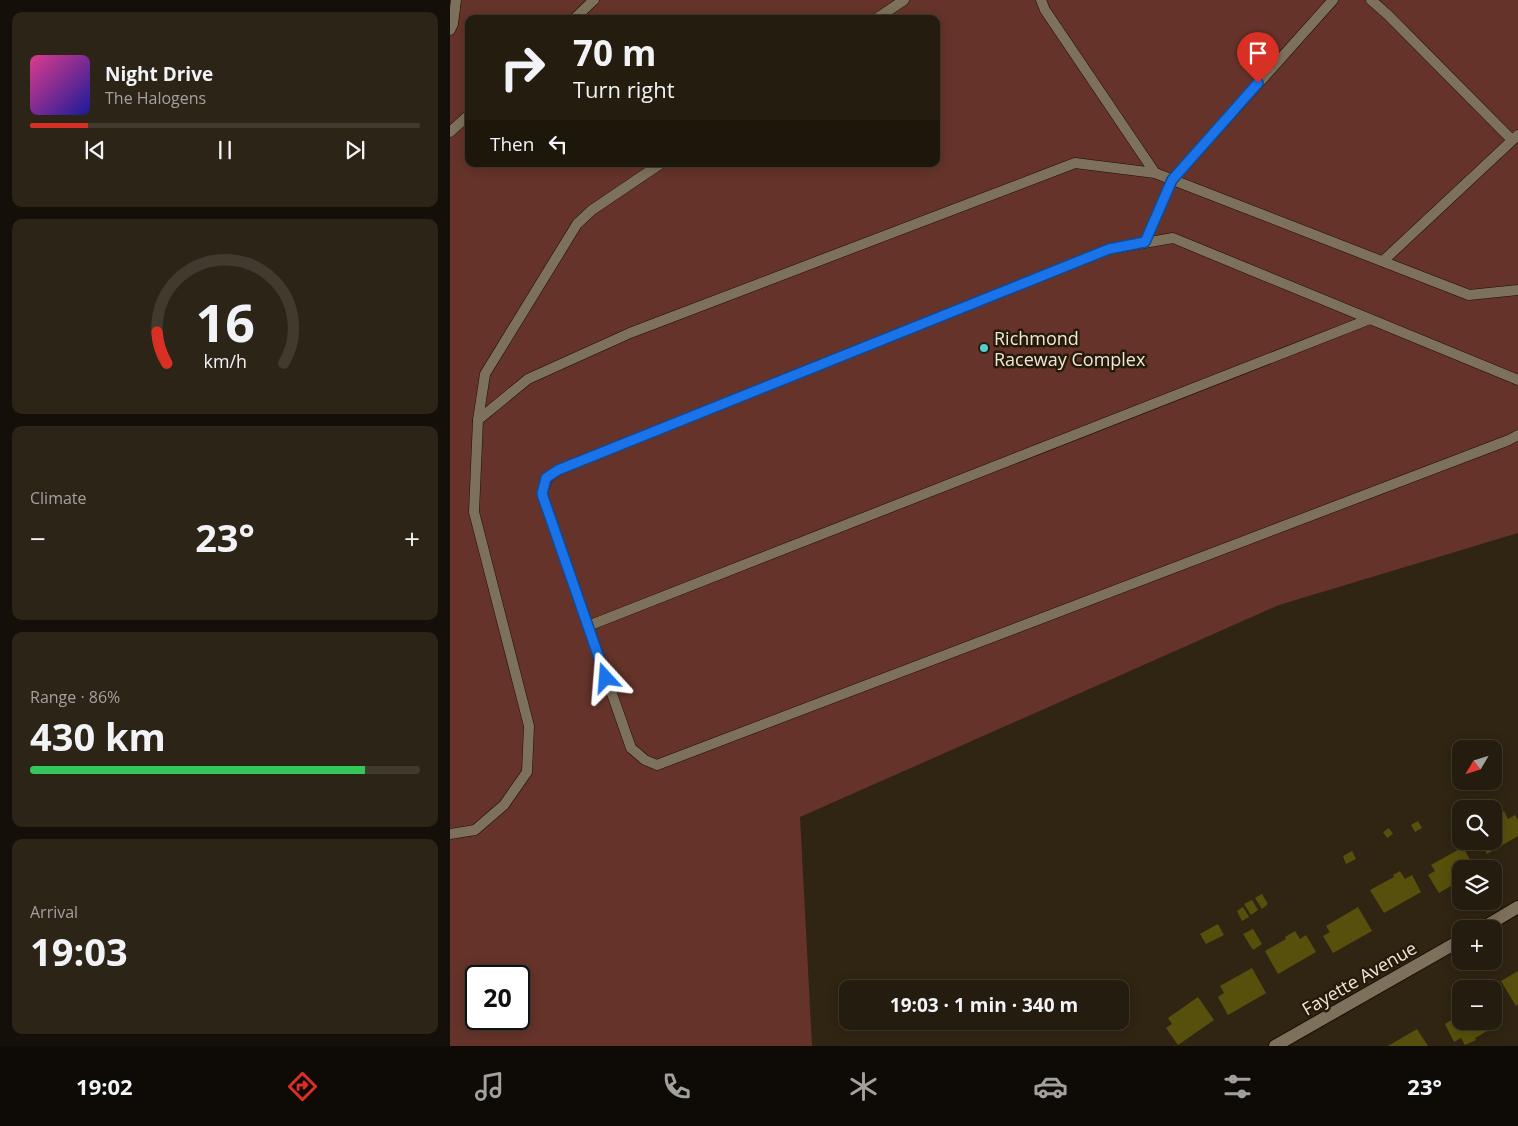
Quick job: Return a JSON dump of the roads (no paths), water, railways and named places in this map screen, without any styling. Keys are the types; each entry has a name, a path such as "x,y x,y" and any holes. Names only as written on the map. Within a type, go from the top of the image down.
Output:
{"street":[{"path":"1497,920 1518,908"},
{"name":"Fayette Avenue","path":"1275,1046 1452,945"}],"lane":[{"path":"450,30 454,24 456,0"},
{"path":"578,15 594,0"},
{"path":"882,15 904,0"},
{"path":"1042,0 1045,10 1155,173"},
{"path":"1145,242 1172,180 1333,0"},
{"path":"1371,0 1515,137 1383,261"},
{"path":"450,132 465,119"},
{"path":"478,420 528,379 630,333 1075,163 1155,173 1469,294 1518,290"},
{"path":"450,834 475,830 504,805 527,772 529,726 474,512 478,420 485,374 577,224 592,210 656,167"},
{"path":"1518,380 1174,238 1109,249 558,470 546,478 542,494 631,748 645,760 657,765 1518,435"},
{"path":"588,626 1370,319"}],"place":[{"name":"Richmond Raceway Complex","path":"984,348"}]}
